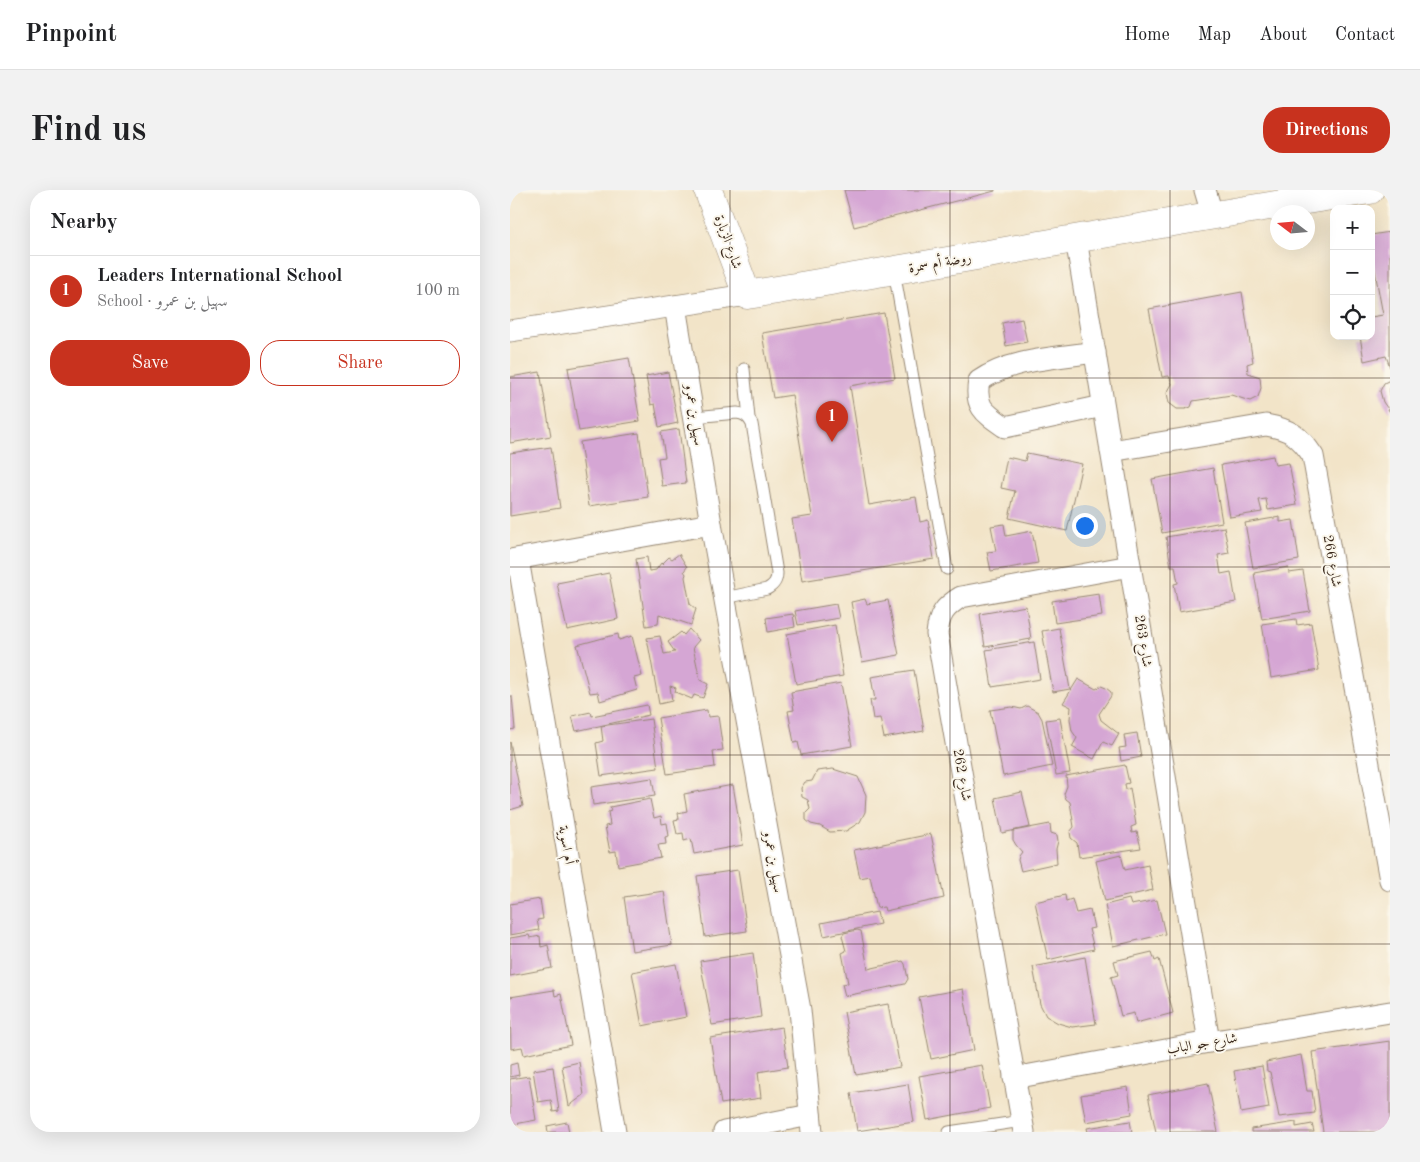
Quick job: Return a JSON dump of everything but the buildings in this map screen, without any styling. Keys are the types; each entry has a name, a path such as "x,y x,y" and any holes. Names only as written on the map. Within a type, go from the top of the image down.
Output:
{"street":[{"name":"شارع الزبارة","path":"708,190 747,294"},
{"name":"روضة أم سمرة","path":"510,331 894,271 1076,239 1209,202 1370,190"},
{"name":"شارع 263","path":"1076,239 1209,1042"},
{"name":"سهيل بن عمرو","path":"676,306 711,524 800,1010 811,1124 724,1132"},
{"path":"1094,352 1016,364 991,372 979,381 977,390 978,404 987,415 1004,427 1103,406"},
{"name":"شارع 266","path":"1111,451 1266,425 1282,428 1294,434 1305,444 1313,456 1390,880"},
{"path":"514,560 711,524"},
{"name":"أم اسوية","path":"514,560 615,1132"},
{"name":"شارع 262","path":"1023,1126 937,634 938,622 944,610 961,597 1130,566"},
{"name":"شارع جو الباب","path":"1014,1078 1209,1042 1390,1012"}],"lane":[{"path":"894,271 947,569"},
{"path":"725,598 767,589 777,580 752,424 749,418 744,369"},
{"path":"694,417 736,413 743,414 749,418"},
{"path":"950,1132 1023,1126"}],"place":[{"name":"Leaders International School","path":"832,442"}]}
